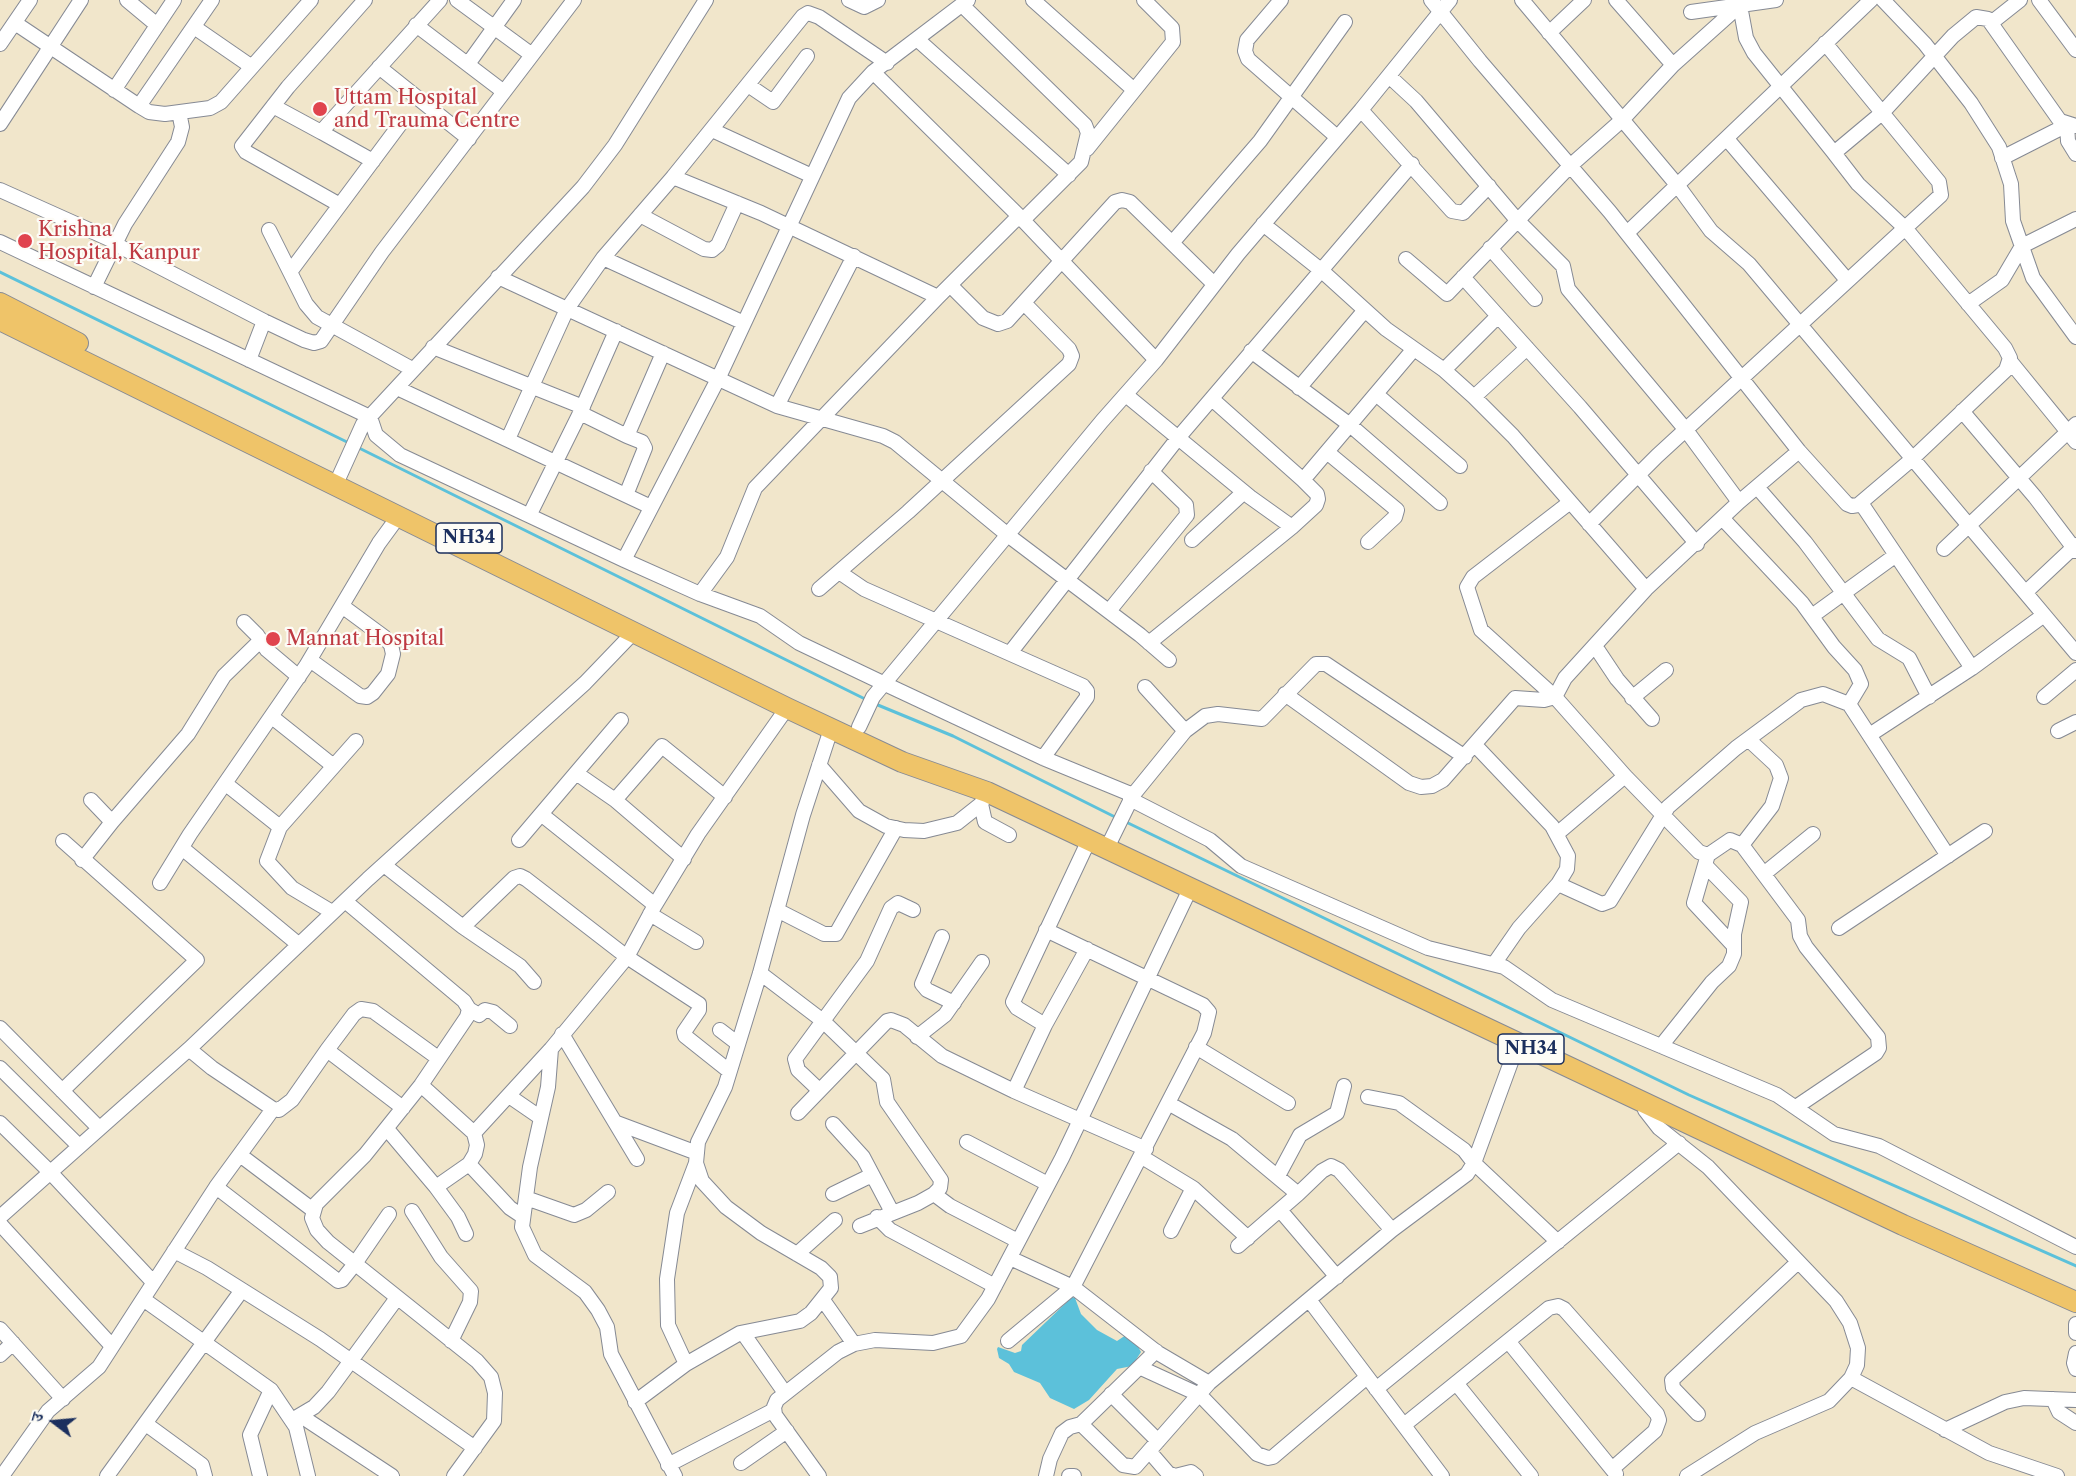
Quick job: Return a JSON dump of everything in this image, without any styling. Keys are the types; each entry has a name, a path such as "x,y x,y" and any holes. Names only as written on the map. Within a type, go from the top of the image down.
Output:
{"highway":[{"name":"NH34","path":"0,303 338,480 398,516 831,729 902,762 956,782 963,782"},
{"name":"NH34","path":"0,320 639,623 861,722 958,775 963,782 984,798 1103,839 1190,889 1903,1224 2076,1302"}],"street":[{"path":"0,44 30,0"},
{"path":"0,124 81,0"},
{"path":"127,0 157,25"},
{"path":"114,90 174,0"},
{"path":"139,106 212,0"},
{"path":"15,22 139,106 149,112 165,114 210,108 216,105 311,0"},
{"path":"340,205 243,150 243,143 365,0"},
{"path":"321,132 440,0"},
{"path":"457,0 532,56"},
{"path":"468,64 514,0"},
{"path":"0,190 116,243 264,321 314,343 321,341 330,324 574,0"},
{"path":"338,480 366,420 583,187 615,145 706,0"},
{"path":"849,0 864,8 878,0"},
{"path":"1033,0 1134,90"},
{"path":"700,594 727,557 756,488 938,297 1081,162 1086,151 1168,49 1175,35 1172,28 1144,0"},
{"path":"1281,0 1247,40 1245,51 1248,59 1337,137"},
{"path":"1431,0 1627,233 1799,451 1847,504 1861,502 1911,460 2006,370 2010,362"},
{"path":"861,722 873,697 1156,360 1214,284 1361,110 1450,0"},
{"path":"1522,0 1678,186 1711,231 1749,264 1911,460 1970,525 2076,653"},
{"path":"1549,33 1584,0"},
{"path":"1616,0 1673,65"},
{"path":"1691,12 1739,3 1776,0"},
{"path":"1627,233 1871,0"},
{"path":"1883,0 1935,56 1971,103 1999,147 2011,184 2013,222 2033,278 2076,337"},
{"path":"1991,23 2020,0"},
{"path":"2039,0 2076,50"},
{"path":"624,560 718,379 849,98 873,72 965,2 1085,125 1088,133 1086,151"},
{"path":"1406,259 1447,294 1570,166 1622,120 1673,65 1739,3"},
{"path":"1739,3 1746,38 1754,53 1858,184 1906,229 2005,348 2010,362 2073,432 2018,478 1944,549"},
{"path":"508,439 567,309 603,258 712,130 803,16 808,14 819,17 887,63"},
{"path":"1834,153 1883,112 1971,20 1982,16 1991,23 2060,121 2071,125"},
{"path":"1172,243 1292,99 1345,22"},
{"path":"416,25 504,92"},
{"path":"194,27 252,67"},
{"path":"918,39 1068,175"},
{"path":"1590,524 1686,429 1847,280 1937,201 1942,189 1939,182 1826,44"},
{"path":"748,86 772,102 807,56"},
{"path":"379,67 469,139"},
{"path":"873,72 1021,218 1156,360"},
{"path":"1389,76 1429,115 1517,220 1563,266 1568,289 1686,429 1739,502"},
{"path":"273,106 373,161"},
{"path":"1361,110 1457,214 1463,213 1489,186"},
{"path":"94,287 116,243 178,142 182,127 179,112"},
{"path":"290,272 401,123"},
{"path":"2002,158 2071,125"},
{"path":"2071,125 2068,141 2076,154"},
{"path":"712,130 812,176"},
{"path":"1727,139 1847,280"},
{"path":"1010,653 1065,579 1178,438 1412,164"},
{"path":"673,177 737,203 938,297"},
{"path":"950,285 990,323 1006,321 1025,304 1115,202 1122,200 1130,202 1214,284"},
{"path":"640,215 704,249 712,250 718,245 737,203"},
{"path":"1968,304 2002,280 2022,246 2076,219"},
{"path":"1263,225 1322,271 1413,350 1444,370 1474,398 1513,436 1646,589"},
{"path":"269,230 306,304 317,317 412,369"},
{"path":"0,243 249,360 366,420 376,435 400,454 624,560 700,594 759,616 799,643 1210,840 1241,866 1428,948 1494,964 1514,972 1552,1000 1777,1095 1834,1134 1879,1146 2076,1247"},
{"path":"1490,248 1535,298"},
{"path":"777,406 854,256"},
{"path":"603,258 744,323"},
{"path":"498,277 777,406 819,420 883,436 907,450 1009,536 1109,611 1169,660"},
{"path":"1462,277 1527,348 1696,544"},
{"path":"819,589 1069,364 1072,357 1069,349 1025,304"},
{"path":"1299,388 1365,310"},
{"path":"1444,370 1498,316"},
{"path":"249,360 264,321"},
{"path":"530,514 556,464 616,331"},
{"path":"433,347 581,410 642,442 645,448 626,495"},
{"path":"1474,398 1527,348"},
{"path":"1303,480 1413,350"},
{"path":"1251,351 1350,425 1440,503"},
{"path":"627,436 663,354"},
{"path":"397,388 651,507"},
{"path":"1376,394 1460,466"},
{"path":"1126,395 1244,492 1292,527"},
{"path":"1149,643 1292,527 1316,505 1318,500 1317,494 1303,480 1212,399"},
{"path":"1962,411 2075,548 2026,592"},
{"path":"1285,694 1409,783 1421,787 1432,786 1443,780 1465,757 1515,698 1544,700 1555,697 1565,678 1646,589 1739,502 1799,451"},
{"path":"1327,452 1397,510 1395,517 1368,542"},
{"path":"1151,471 1206,528"},
{"path":"1757,487 1845,592 1878,639 1909,658 1929,697"},
{"path":"1192,540 1244,492"},
{"path":"1861,502 1972,668"},
{"path":"1569,503 1473,577 1467,587 1480,630 1555,697 1624,776 1707,860 1741,902 1735,927 1734,954 1729,966 1712,982 1661,1046"},
{"path":"1109,611 1184,521 1187,510"},
{"path":"160,884 310,660 398,516"},
{"path":"1723,519 1812,616 1859,678 1858,691 1849,704"},
{"path":"1812,616 1896,555"},
{"path":"839,572 850,582 1083,686 1087,691 1087,697 1043,758"},
{"path":"310,660 360,696 367,697 373,693 387,674 393,654 391,645 384,637 342,606"},
{"path":"1871,734 1972,668 2044,615"},
{"path":"244,622 267,650 299,677"},
{"path":"0,1217 189,1049 332,912 585,683 634,632"},
{"path":"82,860 188,734 224,676 261,640"},
{"path":"1595,646 1632,698 1652,719"},
{"path":"1045,1025 1017,1008 1013,1002 1046,930 1129,801 1185,730 1195,722 1212,715 1262,718 1316,664 1326,664 1465,757"},
{"path":"1632,698 1666,670"},
{"path":"2044,698 2076,670"},
{"path":"1145,687 1185,730"},
{"path":"1558,884 1606,903 1661,815 1748,739 1801,700 1814,695 1834,696 1849,704 1871,734 1948,856"},
{"path":"474,1133 551,1049 627,957 652,909 684,859 787,708"},
{"path":"272,717 331,764"},
{"path":"519,840 621,720"},
{"path":"2058,730 2076,722"},
{"path":"635,1402 687,1364 743,1333 800,1322 823,1300 831,1288 830,1277 761,1233 726,1207 702,1180 697,1158 698,1142 719,1101 760,973 831,729"},
{"path":"1742,845 1772,806 1780,778 1776,765 1748,739"},
{"path":"332,912 292,888 267,861 280,827 356,741"},
{"path":"1475,745 1558,833 1568,862 1558,884 1519,928 1494,964"},
{"path":"615,800 662,746 725,797"},
{"path":"819,765 859,811 896,828 924,831 957,823 984,798"},
{"path":"576,773 615,800 684,859"},
{"path":"1558,833 1624,776"},
{"path":"226,784 280,827"},
{"path":"984,798 985,822 1010,835"},
{"path":"91,800 112,822"},
{"path":"541,814 652,909 696,942"},
{"path":"777,910 824,934 836,934 896,828"},
{"path":"1839,928 1985,831"},
{"path":"1764,873 1813,834"},
{"path":"1734,946 1695,903 1707,860 1727,840 1735,840 1742,845 1764,873 1798,920 1802,942 1875,1033 1880,1044 1876,1053 1796,1107"},
{"path":"62,1090 197,960 63,841"},
{"path":"182,848 298,944"},
{"path":"384,865 463,927 520,966 534,982"},
{"path":"463,927 514,878 520,876 526,879 627,957 699,1004 699,1010 684,1032 685,1036 729,1071"},
{"path":"551,1049 548,1087 522,1216 527,1243 534,1255 585,1293 598,1310 607,1327 611,1354 672,1470 774,1410 777,1400 785,1393 838,1352 854,1344 875,1340 933,1343 951,1341 961,1336 995,1286 1082,1119 1190,889"},
{"path":"345,901 464,1001 469,1009 479,1015 485,1010 493,1011 510,1026"},
{"path":"819,1090 798,1070 795,1059 867,962 891,908 898,903 913,910"},
{"path":"1008,1341 1073,1287 1204,1033 1209,1012 1203,1005 1046,930"},
{"path":"942,937 922,984 927,990 954,1003"},
{"path":"1014,1091 1045,1025 1087,949"},
{"path":"917,1037 936,1024 954,1003 982,962"},
{"path":"760,973 823,1021 884,1079 887,1102 941,1180 940,1188 934,1194 860,1226"},
{"path":"189,1049 212,1068 273,1109 279,1110 292,1100 354,1014 361,1009 373,1011 438,1058"},
{"path":"313,1210 387,1129 421,1085 467,1017 469,1009"},
{"path":"798,1113 891,1020 904,1025 942,1056 1014,1091 1082,1119 1144,1153 1193,1188 1243,1242 1330,1166 1339,1170 1350,1181 1392,1230"},
{"path":"0,1028 99,1128"},
{"path":"720,1030 737,1043"},
{"path":"562,1034 637,1159"},
{"path":"1081,1424 1128,1467 1135,1467 1209,1383 1310,1301 1392,1230 1456,1184 1474,1164 1518,1043"},
{"path":"1196,1047 1288,1103"},
{"path":"327,1050 403,1108"},
{"path":"0,1068 79,1146"},
{"path":"421,1085 474,1133 477,1145 469,1164 436,1187"},
{"path":"1278,1176 1300,1135 1337,1113 1344,1086"},
{"path":"508,1096 541,1118"},
{"path":"1368,1097 1399,1103 1464,1150 1474,1164 1558,1242"},
{"path":"1643,1100 1645,1110 1659,1128 1708,1167 1836,1301 1850,1323 1858,1348 1857,1365 1851,1378 1829,1401 1755,1433 1687,1476"},
{"path":"1168,1103 1232,1139 1298,1194"},
{"path":"3,1476 48,1411 99,1367 111,1345 216,1187 273,1109"},
{"path":"0,1123 50,1172 153,1282"},
{"path":"617,1123 697,1158"},
{"path":"833,1124 863,1157 892,1212"},
{"path":"387,1129 436,1187 458,1217 466,1234"},
{"path":"967,1142 1048,1184"},
{"path":"1376,1389 1679,1143"},
{"path":"240,1155 313,1210 317,1230 354,1265 477,1361 493,1382 496,1413 490,1429 454,1476"},
{"path":"687,1364 668,1325 667,1279 677,1213 697,1158"},
{"path":"469,1164 510,1208 522,1216"},
{"path":"833,1194 872,1175"},
{"path":"216,1187 332,1279 342,1280 389,1214"},
{"path":"1171,1231 1193,1188"},
{"path":"526,1198 574,1215 586,1210 608,1192"},
{"path":"934,1194 950,1206 1018,1241"},
{"path":"1280,1210 1337,1277"},
{"path":"412,1211 441,1257 471,1291 470,1302 451,1341"},
{"path":"877,1217 890,1230 995,1286"},
{"path":"797,1254 835,1220"},
{"path":"0,1224 111,1345"},
{"path":"174,1251 243,1290 352,1361 475,1448"},
{"path":"1010,1258 1073,1287 1156,1351 1209,1383"},
{"path":"1698,1414 1673,1388 1672,1380 1798,1262"},
{"path":"111,1475 243,1290"},
{"path":"296,1418 314,1407 352,1361 397,1298"},
{"path":"143,1299 271,1390 296,1418 392,1476"},
{"path":"823,1300 854,1344"},
{"path":"1310,1301 1442,1476"},
{"path":"1404,1425 1508,1341 1549,1308 1558,1306 1564,1309 1657,1414 1659,1420 1655,1431 1615,1472 1508,1341"},
{"path":"2076,1324 2076,1333"},
{"path":"0,1329 63,1399"},
{"path":"743,1333 785,1393"},
{"path":"0,1355 13,1343"},
{"path":"1046,1476 1050,1460 1062,1433 1070,1427 1081,1424 1156,1351"},
{"path":"2076,1353 2074,1363 2076,1369"},
{"path":"1141,1368 1200,1395 1257,1454 1268,1458 1273,1457 1367,1377"},
{"path":"1851,1378 1989,1453 2057,1476"},
{"path":"1456,1383 1531,1476"},
{"path":"261,1476 250,1435 271,1390"},
{"path":"1111,1394 1153,1446 1168,1473 1175,1476 1191,1472 1196,1476"},
{"path":"1946,1430 2005,1402 2024,1398 2076,1400"},
{"path":"2053,1399 2059,1412 2076,1423"},
{"path":"774,1410 812,1474"},
{"path":"296,1418 296,1427 308,1476"},
{"path":"146,1424 202,1466 204,1476"},
{"path":"741,1463 787,1431"},
{"path":"1069,1476 1074,1476"}],"water":[{"path":"1072,1297 1075,1298 1081,1314 1097,1330 1117,1341 1126,1335 1135,1341 1141,1352 1132,1366 1117,1369 1089,1400 1074,1409 1050,1398 1040,1383 1014,1372 1009,1364 999,1358 997,1349 998,1347 1015,1353 1021,1351 1022,1345"}],"waterway":[{"path":"0,272 349,443"},
{"path":"357,447 867,700"},
{"path":"873,703 953,736 1117,818"},
{"path":"1126,822 1689,1095 2076,1266"}],"place":[{"name":"Uttam Hospital and Trauma Centre","path":"320,109"},
{"name":"Krishna Hospital, Kanpur","path":"25,241"},
{"name":"Mannat Hospital","path":"273,639"}]}
